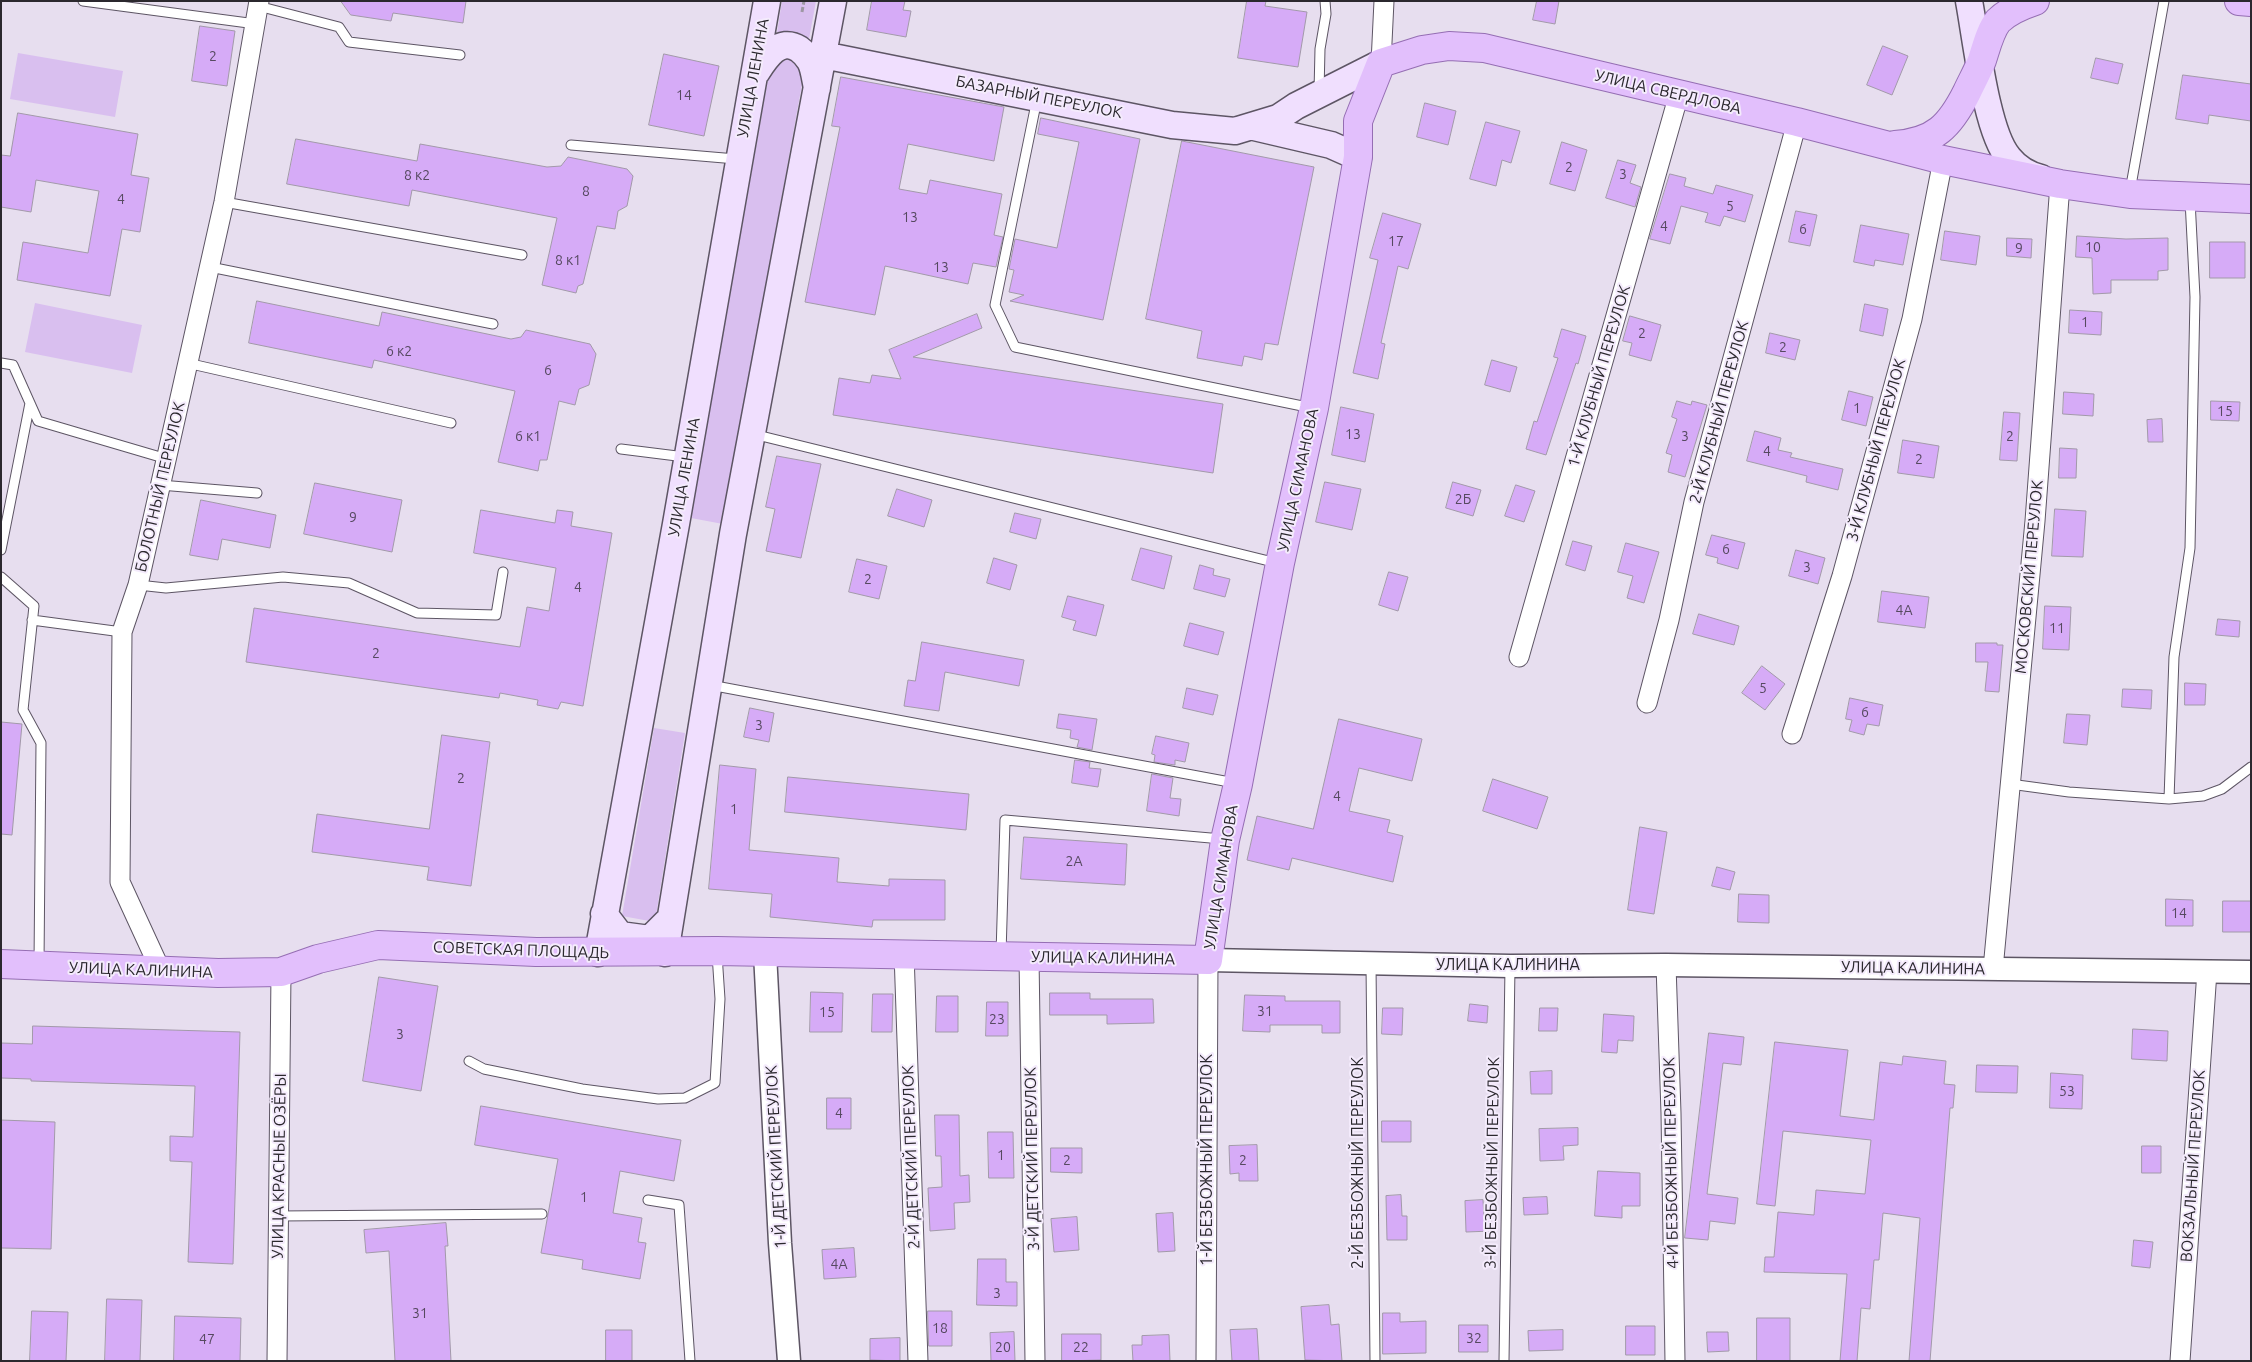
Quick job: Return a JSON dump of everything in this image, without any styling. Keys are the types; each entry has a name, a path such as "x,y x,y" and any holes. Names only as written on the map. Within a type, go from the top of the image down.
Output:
{"main road":[{"name":"УЛИЦА ЛЕНИНА","path":"598,953 688,457 767,1"},
{"path":"665,953 707,684 833,1"},
{"path":"1969,1 1980,66 1994,129 2008,158 2030,175 2060,184"},
{"name":"УЛИЦА СВЕРДЛОВА","path":"1886,145 1908,144 1937,134 1949,123 1959,109 1980,66 1998,21 2025,4 2035,1"},
{"path":"2239,1 2251,2"},
{"path":"754,76 768,55 777,47 788,45 796,47 810,61 817,90"},
{"name":"УЛИЦА СВЕРДЛОВА","path":"1381,63 1422,50 1448,46 1484,48 1797,122 1943,160 2060,184 2130,194 2251,199"},
{"name":"БАЗАРНЫЙ ПЕРЕУЛОК","path":"823,55 1182,126 1235,131 1254,127 1278,118 1319,94 1381,63"},
{"name":"УЛИЦА СИМАНОВА","path":"1208,960 1225,840 1238,784 1280,563 1314,408 1358,156 1358,121 1381,63"},
{"name":"БАЗАРНЫЙ ПЕРЕУЛОК","path":"1254,127 1331,145 1358,156"},
{"path":"604,914 620,935 650,939 670,918"},
{"name":"СОВЕТСКАЯ ПЛОЩАДЬ","path":"281,972 318,958 378,945 536,952 665,953 717,951 765,953"},
{"name":"УЛИЦА КАЛИНИНА","path":"765,953 904,953 1208,960"},
{"name":"УЛИЦА КАЛИНИНА","path":"1,964 160,969 218,973 281,972"}],"street":[{"name":"УЛИЦА СИМАНОВА","path":"1381,63 1384,1"},
{"name":"БОЛОТНЫЙ ПЕРЕУЛОК","path":"160,969 120,882 122,632 138,585 224,202 257,10"},
{"name":"1-Й КЛУБНЫЙ ПЕРЕУЛОК","path":"1519,657 1679,94"},
{"name":"2-Й КЛУБНЫЙ ПЕРЕУЛОК","path":"1647,703 1669,620 1694,502 1797,122"},
{"name":"3-Й КЛУБНЫЙ ПЕРЕУЛОК","path":"1792,734 1842,576 1912,319 1943,160"},
{"name":"МОСКОВСКИЙ ПЕРЕУЛОК","path":"1993,969 2035,521 2060,184"},
{"name":"1-Й ДЕТСКИЙ ПЕРЕУЛОК","path":"765,953 780,1243 789,1361"},
{"name":"2-Й ДЕТСКИЙ ПЕРЕУЛОК","path":"904,953 918,1361"},
{"name":"3-Й ДЕТСКИЙ ПЕРЕУЛОК","path":"1030,957 1035,1361"},
{"name":"УЛИЦА КАЛИНИНА","path":"1208,960 1510,966 1666,965 2251,972"},
{"name":"1-Й БЕЗБОЖНЫЙ ПЕРЕУЛОК","path":"1206,1361 1208,960"},
{"name":"4-Й БЕЗБОЖНЫЙ ПЕРЕУЛОК","path":"1666,965 1671,1113 1675,1361"},
{"name":"ВОКЗАЛЬНЫЙ ПЕРЕУЛОК","path":"2180,1361 2206,971"},
{"name":"УЛИЦА КРАСНЫЕ ОЗЁРЫ","path":"277,1361 281,972"}],"lane":[{"path":"83,1 257,10 339,27 349,42 460,56"},
{"path":"1319,94 1320,49 1326,14 1325,1"},
{"path":"2130,194 2164,1"},
{"path":"1037,96 995,305 1015,347 1314,408"},
{"path":"571,145 739,159"},
{"path":"2169,799 2174,657 2190,548 2195,297 2190,196"},
{"path":"224,202 522,255"},
{"path":"210,266 493,324"},
{"path":"1,363 13,365 38,421 167,459"},
{"path":"187,363 451,423"},
{"path":"1,550 30,402"},
{"path":"753,434 1280,563"},
{"path":"621,449 688,457"},
{"path":"160,485 257,493"},
{"path":"138,585 166,588 292,578 349,583 417,613 496,615 503,572"},
{"path":"1,576 34,606 23,710 41,743 39,966"},
{"path":"32,620 122,632"},
{"path":"707,684 1238,784"},
{"path":"2010,784 2069,792 2169,799 2202,796 2215,791 2251,767"},
{"path":"1001,956 1005,820 1225,840"},
{"path":"469,1061 484,1069 582,1089 658,1099 685,1098 716,1083 720,999 717,951"},
{"name":"2-Й БЕЗБОЖНЫЙ ПЕРЕУЛОК","path":"1372,964 1375,1361"},
{"name":"3-Й БЕЗБОЖНЫЙ ПЕРЕУЛОК","path":"1504,1361 1510,966"},
{"path":"648,1200 679,1205 690,1361"},
{"path":"278,1216 542,1214"}],"path":[{"path":"802,12 804,1"}],"shaded area":[{"path":"782,1 816,1 809,39 777,33"},
{"path":"787,52 804,73 723,524 691,518 770,67"},
{"path":"18,53 123,71 115,117 10,99"},
{"path":"35,303 142,325 132,373 25,352"},
{"path":"654,728 685,733 655,922 622,916"}],"building":[{"path":"341,1 466,1 463,23 393,13 391,21 351,15"},
{"path":"872,1 905,1 903,10 911,11 906,37 867,30"},
{"path":"1247,1 1266,1 1265,6 1307,12 1298,67 1238,58"},
{"path":"1537,1 1559,1 1555,24 1533,20"},
{"path":"200,26 235,31 227,86 192,81"},
{"path":"1883,46 1908,56 1892,95 1867,85"},
{"path":"664,54 719,66 704,136 649,125"},
{"path":"2096,58 2123,64 2118,84 2091,78"},
{"path":"2183,75 2251,84 2251,121 2209,115 2208,124 2176,119"},
{"path":"841,77 1004,107 994,161 908,144 899,189 927,194 930,180 1002,194 994,235 1003,237 996,267 973,263 968,284 885,266 875,315 805,302 840,127 832,126"},
{"path":"1425,103 1456,111 1448,145 1417,137"},
{"path":"18,113 138,134 131,175 149,178 140,232 122,229 110,296 17,280 23,242 88,253 99,191 36,180 31,212 1,207 1,155 10,156"},
{"path":"1041,118 1140,139 1103,320 1010,301 1024,295 1009,292 1014,270 1009,269 1015,239 1057,248 1079,142 1038,134"},
{"path":"1486,122 1520,131 1511,163 1502,160 1496,186 1470,179"},
{"path":"296,139 417,161 420,144 547,167 561,166 568,157 627,169 633,176 627,206 618,211 615,229 597,226 583,284 578,286 576,293 542,285 557,218 412,190 409,206 287,184"},
{"path":"1182,141 1314,167 1278,345 1265,343 1262,360 1244,356 1242,366 1197,358 1202,331 1146,319"},
{"path":"1562,142 1587,150 1575,191 1550,184"},
{"path":"1618,160 1636,165 1630,183 1641,187 1635,207 1606,198"},
{"path":"1670,174 1686,178 1684,186 1713,194 1716,185 1753,195 1745,222 1724,216 1720,226 1705,222 1708,213 1681,206 1670,244 1650,239"},
{"path":"1796,211 1817,215 1810,246 1789,242"},
{"path":"1383,213 1421,224 1408,269 1398,266 1381,343 1385,344 1378,379 1353,373 1378,260 1370,258"},
{"path":"1861,225 1909,234 1903,265 1875,260 1874,266 1854,262"},
{"path":"1945,231 1980,236 1976,265 1941,260"},
{"path":"2077,236 2126,239 2168,238 2168,270 2158,271 2158,280 2111,280 2111,293 2093,294 2092,258 2076,257"},
{"path":"2007,238 2032,239 2031,258 2007,256"},
{"path":"2210,242 2245,242 2245,278 2210,278"},
{"path":"257,301 379,326 382,312 511,339 521,337 526,330 590,344 596,354 589,385 579,389 575,405 559,401 547,460 540,460 538,471 498,462 515,391 374,360 372,368 249,343"},
{"path":"1865,304 1888,309 1883,336 1860,331"},
{"path":"2070,310 2102,312 2101,335 2069,333"},
{"path":"977,314 982,328 913,357 1223,404 1213,473 833,415 839,378 870,383 872,375 901,379 889,350"},
{"path":"1630,316 1661,325 1651,361 1629,355 1632,343 1623,341"},
{"path":"1562,329 1586,336 1546,455 1526,449 1534,421 1537,422 1558,358 1554,357"},
{"path":"1770,333 1800,340 1795,360 1766,353"},
{"path":"1492,360 1517,367 1510,392 1485,385"},
{"path":"1849,391 1873,397 1866,426 1842,420"},
{"path":"2064,392 2094,394 2093,416 2063,414"},
{"path":"1677,401 1691,405 1692,401 1707,405 1685,477 1668,472 1672,455 1666,453 1677,419 1672,417"},
{"path":"2211,401 2240,402 2239,421 2211,420"},
{"path":"1341,407 1374,414 1365,462 1332,455"},
{"path":"2004,412 2020,413 2017,461 2000,460"},
{"path":"2162,419 2163,442 2148,442 2147,420"},
{"path":"1755,431 1781,438 1778,450 1792,453 1790,457 1843,469 1838,490 1806,482 1807,476 1747,461"},
{"path":"1903,440 1939,446 1934,478 1898,473"},
{"path":"2060,448 2077,449 2076,478 2059,478"},
{"path":"777,456 821,464 801,558 766,551 775,509 766,507"},
{"path":"1325,482 1361,489 1352,530 1316,522"},
{"path":"1453,482 1481,490 1473,516 1446,508"},
{"path":"315,483 402,500 392,552 304,534"},
{"path":"1516,485 1535,491 1524,522 1505,516"},
{"path":"897,489 932,500 924,527 888,516"},
{"path":"201,500 276,515 270,548 222,539 218,560 190,555"},
{"path":"2055,509 2086,511 2083,557 2052,556"},
{"path":"481,510 555,523 557,510 573,512 571,526 612,533 583,706 561,702 558,709 537,705 538,700 500,693 499,698 246,662 254,608 520,647 527,607 549,611 556,568 474,553"},
{"path":"1015,513 1041,519 1036,539 1010,532"},
{"path":"1712,535 1745,543 1738,569 1717,563 1718,558 1706,555"},
{"path":"1573,541 1592,546 1585,571 1566,565"},
{"path":"1626,543 1659,552 1644,603 1627,598 1633,576 1618,572"},
{"path":"1141,548 1172,556 1164,589 1132,580"},
{"path":"1796,550 1825,558 1818,584 1789,576"},
{"path":"994,558 1017,565 1010,590 987,583"},
{"path":"857,559 887,566 879,599 849,592"},
{"path":"1200,565 1214,569 1213,575 1230,579 1225,597 1194,589"},
{"path":"1389,572 1408,577 1398,611 1379,605"},
{"path":"1882,591 1929,597 1925,628 1878,622"},
{"path":"1068,596 1104,605 1096,636 1073,630 1076,621 1062,617"},
{"path":"2045,606 2071,607 2069,650 2043,649"},
{"path":"1699,614 1739,626 1734,645 1693,634"},
{"path":"2218,619 2240,621 2239,637 2216,635"},
{"path":"1190,623 1224,632 1218,655 1184,646"},
{"path":"922,642 1024,660 1019,686 945,672 939,711 904,706 908,680 915,681"},
{"path":"1976,643 1997,643 1997,645 2003,645 1999,692 1985,691 1988,662 1976,662"},
{"path":"1762,666 1785,684 1765,710 1742,693"},
{"path":"2185,683 2206,684 2205,705 2185,705"},
{"path":"1187,688 1218,695 1213,715 1183,708"},
{"path":"2123,689 2152,690 2151,709 2122,707"},
{"path":"1850,698 1883,705 1879,726 1867,724 1864,735 1849,731 1852,720 1846,719"},
{"path":"750,708 774,713 769,742 744,737"},
{"path":"1059,714 1097,719 1092,750 1077,747 1079,740 1070,738 1071,730 1057,728"},
{"path":"2067,714 2090,715 2087,745 2064,743"},
{"path":"1339,719 1422,739 1412,781 1359,768 1349,811 1390,820 1387,832 1403,836 1393,882 1292,858 1289,870 1247,860 1257,816 1313,829"},
{"path":"1,722 22,724 12,835 1,834"},
{"path":"442,735 490,742 471,886 427,880 429,867 312,852 317,814 429,829"},
{"path":"1156,736 1189,743 1185,762 1175,760 1175,765 1154,762 1155,755 1152,754"},
{"path":"1075,760 1090,762 1089,768 1101,769 1098,787 1072,783"},
{"path":"720,765 756,769 749,850 839,858 837,882 889,886 889,879 945,880 945,920 873,920 872,927 770,917 772,894 709,889"},
{"path":"1152,774 1173,778 1170,798 1181,799 1179,816 1147,811"},
{"path":"788,777 969,794 966,830 785,812"},
{"path":"1493,779 1548,797 1537,829 1483,811"},
{"path":"1640,827 1667,832 1654,914 1628,910"},
{"path":"1024,837 1127,844 1125,885 1021,879"},
{"path":"1717,867 1735,872 1730,890 1712,886"},
{"path":"1739,894 1769,895 1769,923 1738,922"},
{"path":"2166,899 2193,900 2193,926 2166,926"},
{"path":"2223,901 2251,901 2251,932 2223,932"},
{"path":"379,977 438,986 421,1091 363,1081"},
{"path":"811,992 843,993 842,1032 810,1032"},
{"path":"1050,993 1090,993 1090,999 1153,999 1154,1023 1107,1024 1107,1015 1050,1015"},
{"path":"873,994 893,994 892,1032 872,1032"},
{"path":"1245,995 1285,996 1285,1001 1340,1001 1340,1033 1322,1033 1322,1025 1270,1025 1270,1032 1243,1031"},
{"path":"937,996 958,996 958,1032 936,1032"},
{"path":"987,1002 1008,1002 1008,1036 986,1036"},
{"path":"1470,1004 1488,1006 1487,1023 1468,1021"},
{"path":"1383,1008 1403,1008 1402,1035 1382,1034"},
{"path":"1540,1008 1558,1008 1557,1031 1539,1031"},
{"path":"1604,1014 1634,1016 1633,1041 1618,1040 1617,1053 1602,1052"},
{"path":"33,1026 240,1032 233,1264 188,1262 192,1162 170,1161 170,1136 193,1137 195,1086 31,1081 31,1079 1,1078 1,1043 32,1044"},
{"path":"2133,1029 2168,1031 2167,1061 2132,1059"},
{"path":"1709,1033 1744,1037 1741,1065 1723,1063 1707,1194 1738,1198 1735,1224 1710,1221 1708,1240 1685,1238"},
{"path":"1775,1042 1848,1050 1840,1116 1874,1120 1880,1062 1902,1065 1903,1056 1946,1061 1944,1084 1955,1085 1953,1108 1950,1108 1930,1361 1909,1361 1920,1218 1883,1213 1879,1260 1874,1260 1870,1309 1861,1308 1857,1361 1840,1361 1847,1274 1764,1272 1765,1257 1774,1257 1778,1212 1814,1215 1816,1190 1865,1194 1871,1140 1783,1131 1775,1206 1757,1204"},
{"path":"1977,1065 2018,1066 2017,1093 1976,1092"},
{"path":"1552,1071 1552,1094 1531,1094 1530,1072"},
{"path":"2051,1073 2083,1075 2082,1109 2050,1108"},
{"path":"827,1098 851,1098 851,1129 827,1129"},
{"path":"481,1106 681,1140 674,1181 620,1171 613,1213 642,1218 638,1242 646,1243 640,1279 582,1269 583,1260 541,1253 558,1159 475,1145"},
{"path":"935,1115 959,1115 960,1176 969,1175 970,1202 954,1203 955,1229 930,1231 928,1188 942,1187 941,1156 936,1156"},
{"path":"1,1120 55,1122 51,1249 1,1248"},
{"path":"1382,1121 1411,1121 1411,1142 1382,1142"},
{"path":"1578,1128 1578,1145 1563,1146 1564,1160 1540,1161 1539,1129"},
{"path":"988,1132 1013,1132 1014,1178 989,1178"},
{"path":"1257,1145 1258,1181 1239,1181 1239,1173 1230,1174 1229,1146"},
{"path":"2142,1146 2161,1146 2161,1173 2142,1173"},
{"path":"1051,1148 1082,1148 1082,1173 1051,1172"},
{"path":"1598,1171 1640,1173 1640,1206 1622,1206 1622,1218 1595,1216"},
{"path":"1401,1195 1402,1216 1407,1216 1407,1240 1387,1240 1386,1196"},
{"path":"1547,1197 1548,1214 1524,1215 1523,1198"},
{"path":"1483,1200 1484,1216 1491,1215 1492,1231 1466,1232 1465,1201"},
{"path":"1173,1213 1175,1251 1158,1252 1156,1214"},
{"path":"1077,1217 1079,1250 1054,1252 1051,1219"},
{"path":"446,1223 448,1246 445,1246 451,1361 395,1361 389,1251 366,1253 364,1230"},
{"path":"2134,1240 2153,1242 2150,1268 2132,1266"},
{"path":"854,1248 856,1277 824,1279 822,1250"},
{"path":"978,1259 1006,1259 1006,1282 1017,1282 1017,1306 977,1305"},
{"path":"107,1299 142,1300 140,1361 105,1361"},
{"path":"1329,1305 1331,1325 1339,1324 1342,1361 1305,1360 1301,1307"},
{"path":"32,1311 68,1312 66,1361 30,1361"},
{"path":"928,1311 952,1311 952,1346 929,1346"},
{"path":"1383,1313 1400,1313 1400,1322 1426,1321 1426,1353 1383,1354"},
{"path":"175,1316 241,1318 240,1361 174,1361"},
{"path":"1757,1318 1790,1318 1790,1361 1757,1361"},
{"path":"1459,1325 1488,1325 1488,1352 1459,1352"},
{"path":"1626,1326 1655,1326 1655,1355 1626,1355"},
{"path":"1257,1329 1259,1361 1232,1361 1230,1330"},
{"path":"606,1330 632,1330 632,1361 606,1361"},
{"path":"1563,1330 1563,1350 1529,1351 1528,1331"},
{"path":"1014,1332 1015,1361 991,1361 990,1333"},
{"path":"1707,1332 1728,1332 1729,1351 1708,1352"},
{"path":"1062,1334 1101,1334 1101,1360 1062,1361"},
{"path":"1169,1335 1170,1361 1133,1361 1132,1345 1142,1345 1142,1336"},
{"path":"900,1338 900,1361 870,1360 870,1339"}]}
